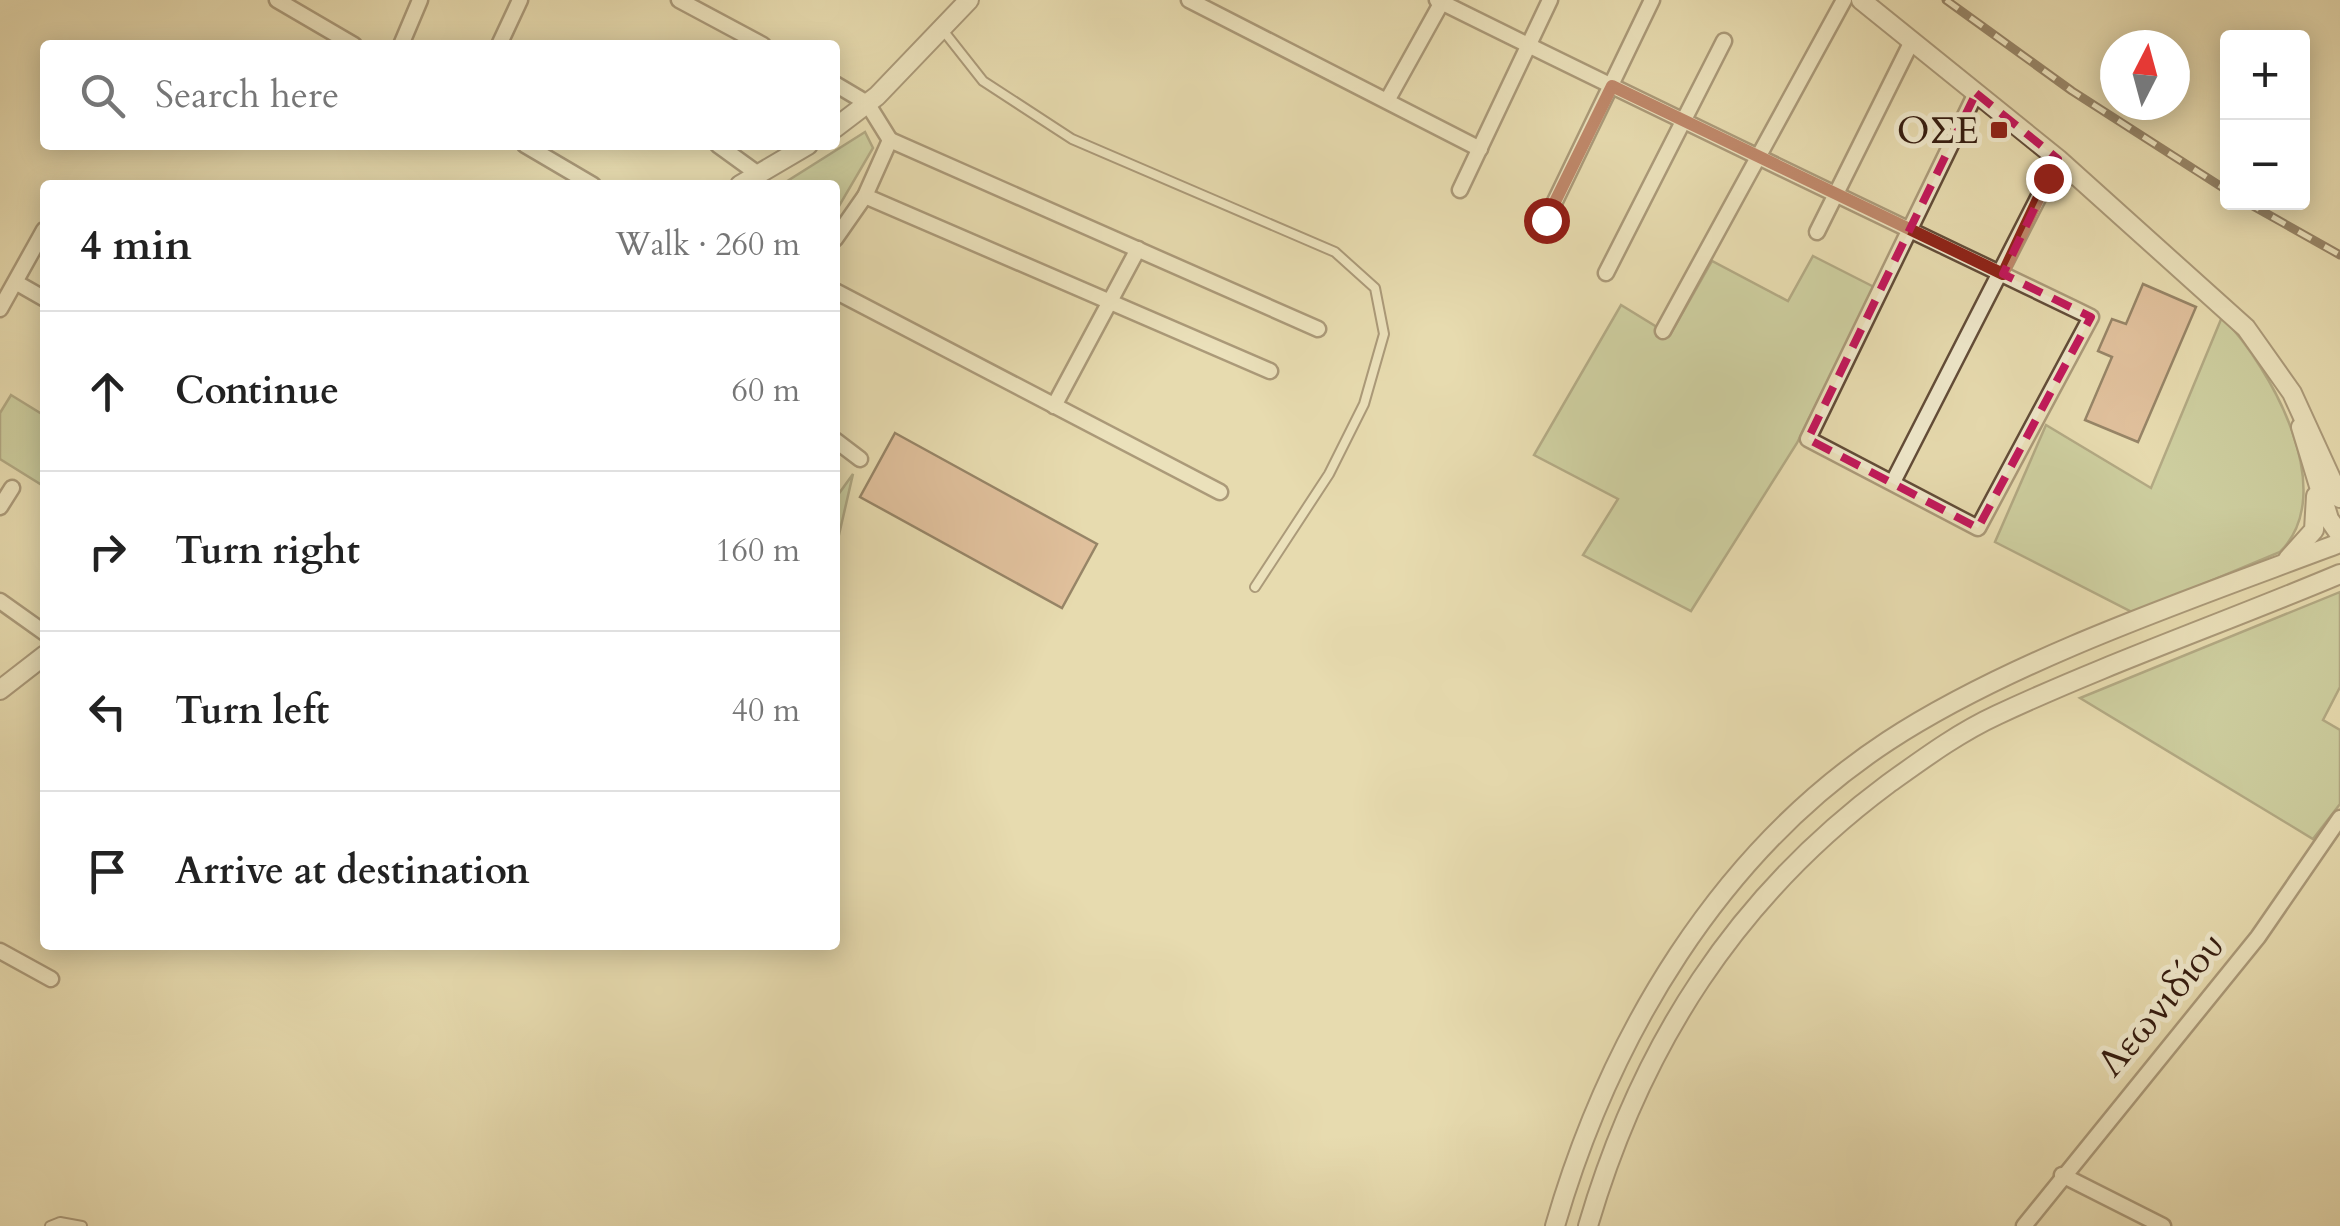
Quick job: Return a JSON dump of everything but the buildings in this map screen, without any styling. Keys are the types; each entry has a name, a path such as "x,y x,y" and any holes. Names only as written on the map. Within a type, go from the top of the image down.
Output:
{"street":[{"path":"277,0 300,6 347,40"},
{"path":"402,40 420,0"},
{"path":"502,40 520,0"},
{"path":"679,0 754,40"},
{"path":"840,124 866,104 969,0"},
{"path":"1188,0 1388,98 1480,149"},
{"path":"1460,190 1550,0"},
{"path":"1546,220 1652,0"},
{"path":"1663,331 1844,0"},
{"path":"1861,0 2058,160 2246,328 2292,393 2340,498"},
{"path":"1388,98 1441,1 1612,86 1759,156 1836,194 1912,230 2091,317 1978,528 1808,438 1912,230 1976,94"},
{"path":"1606,273 1724,41"},
{"path":"1817,232 1912,41"},
{"path":"840,87 866,104 890,140 1318,329"},
{"path":"840,232 865,196 890,140"},
{"path":"534,150 584,180"},
{"path":"725,150 758,174"},
{"path":"748,180 799,150"},
{"path":"1894,482 2058,160"},
{"path":"865,196 1270,372"},
{"path":"0,308 40,238"},
{"path":"1054,406 1138,249"},
{"path":"17,284 40,296"},
{"path":"840,294 1220,492"},
{"path":"840,444 860,459"},
{"path":"2328,477 2329,519 2340,535"},
{"path":"2283,564 2314,530 2328,477"},
{"path":"0,507 12,488"},
{"path":"1555,1226 1583,1138 1648,1002 1680,948 1788,824 1886,742 1929,717 2049,658 2340,543"},
{"path":"1588,1226 1626,1113 1672,1025 1727,937 1810,849 1933,751 1995,716 2337,572"},
{"path":"0,601 40,629"},
{"path":"0,690 40,659"},
{"name":"Λεωνιδίου","path":"2024,1226 2258,937 2340,818"},
{"path":"0,951 51,979"},
{"path":"2062,1175 2163,1226"}],"lane":[{"path":"942,29 983,81 1072,140 1335,252 1376,288 1384,334 1364,404 1329,474 1256,588"},
{"path":"50,1226 60,1222 82,1226"}],"highlighted area":[{"path":"1976,93 2058,159 2003,274 2091,317 1978,528 1808,439"}],"green space":[{"path":"865,132 873,148 840,204 840,180 789,180 840,150"},
{"path":"1813,256 1874,287 1797,443 1691,611 1583,555 1618,499 1534,455 1621,305 1670,335 1712,261 1788,301"},
{"path":"2222,317 2261,367 2278,398 2301,465 2303,497 2297,527 2280,552 2134,613 1995,542 2046,425 2151,488"},
{"path":"11,395 40,413 40,484 0,459 0,413"},
{"path":"853,474 840,530 840,492"},
{"path":"2340,592 2340,687 2323,720 2340,730 2340,804 2313,839 2080,698"}],"railway":[{"path":"1946,0 2072,91 2220,186"},
{"path":"2260,210 2340,255"}],"place":[{"name":"ΟΣΕ","path":"1999,130"}],"route":[{"path":"1546,220 1612,86 2003,274 2048,178"}]}
